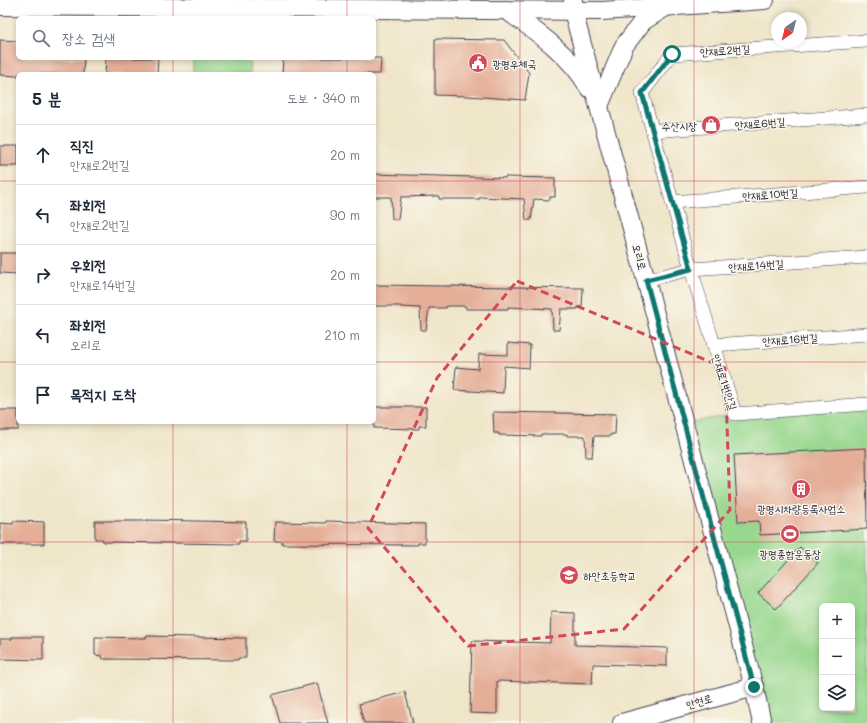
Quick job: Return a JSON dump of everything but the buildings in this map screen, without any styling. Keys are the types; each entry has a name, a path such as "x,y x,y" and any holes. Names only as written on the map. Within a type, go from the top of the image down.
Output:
{"main road":[{"path":"0,6 506,10 573,5 602,11 765,0"},
{"name":"오리로","path":"573,5 754,687 762,723"},
{"path":"599,106 624,46 643,21 665,7"},
{"path":"506,10 535,30 561,52 584,78 599,106"},
{"name":"안현로","path":"622,723 754,687"}],"street":[{"name":"안재로2번길","path":"691,269 642,93 672,54 867,41"},
{"name":"안재로6번길","path":"653,131 867,115"},
{"name":"안재로10번길","path":"672,202 867,187"},
{"name":"안재로14번길","path":"646,280 691,269 867,257"},
{"name":"안재로1번안길","path":"691,269 735,414 867,404"},
{"name":"안재로16번길","path":"714,345 867,334"}],"highlighted area":[{"path":"517,281 725,368 730,510 624,629 468,646 368,528 437,378"}],"green space":[{"path":"193,60 249,60 250,72 193,72"},
{"name":"광명종합운동장","path":"867,404 867,723 762,723 684,424 735,414"}],"place":[{"name":"광명우체국","path":"478,63"},
{"name":"수산시장","path":"711,125"},
{"name":"광명시차량등록사업소","path":"801,489"},
{"name":"광명종합운동장","path":"790,534"},
{"name":"하안초등학교","path":"569,575"}],"route":[{"path":"672,54 642,93 691,269 646,280 754,687"}]}
